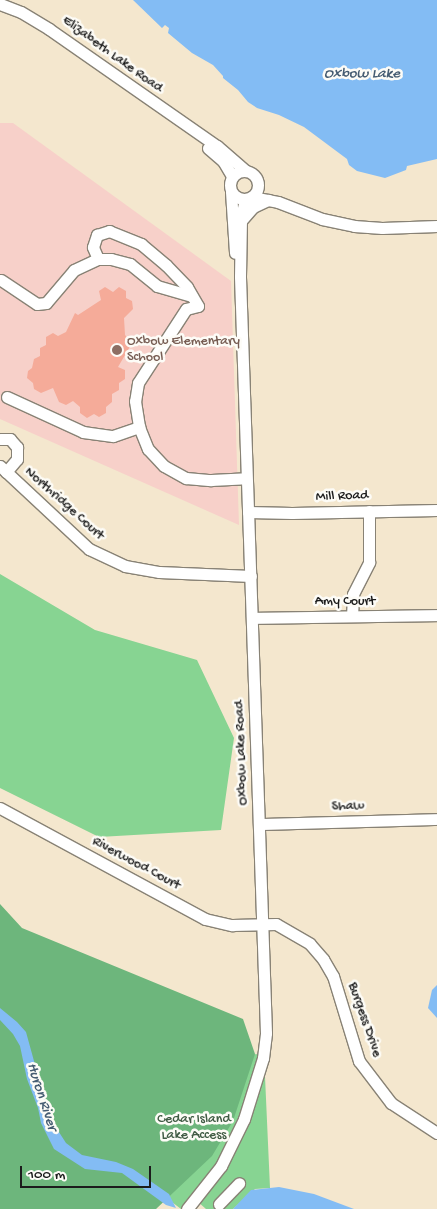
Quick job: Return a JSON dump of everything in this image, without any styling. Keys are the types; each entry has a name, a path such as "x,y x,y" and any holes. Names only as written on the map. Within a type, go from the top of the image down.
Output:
{"street":[{"name":"Elizabeth Lake Road","path":"0,4 21,12 44,25 177,120 217,146 245,170"},
{"name":"Elizabeth Lake Road","path":"177,120 223,162 232,176"},
{"path":"325,219 305,204 270,192 258,182 254,174 245,170 237,172 232,176 231,192 237,198 268,199 325,219 373,228 437,226"},
{"path":"249,198 256,192 258,182"},
{"name":"Oxbow Lake Road","path":"231,192 233,240 240,276"},
{"name":"Oxbow Lake Road","path":"187,1209 221,1166 244,1120 263,1058 266,1006 240,276 240,222 249,198"},
{"path":"240,222 253,207 268,199"},
{"path":"98,259 93,247 97,235 109,231 141,244 166,265 187,287 198,306 186,309 138,383 135,401 138,427 148,449 164,466 186,478 211,480 246,478"},
{"path":"1,280 37,304 46,303 74,270 98,259 111,259 130,264 157,286 192,296"},
{"path":"6,396 83,432 113,436 138,427"},
{"name":"Northridge Court","path":"0,439 10,438 17,446 16,459 3,469 89,549 125,566 159,572 251,576"},
{"name":"Mill Road","path":"248,512 437,510"},
{"path":"352,616 353,594 369,562 369,511"},
{"name":"Amy Court","path":"252,618 437,616"},
{"name":"Riverwood Court","path":"0,808 205,918 232,925 263,923"},
{"name":"Shaw","path":"259,824 437,819"},
{"name":"Burgess Drive","path":"263,923 284,927 310,944 324,959 340,996 359,1061 392,1103 437,1133"},
{"path":"203,1190 221,1206 239,1183"}],"shaded area":[{"name":"Oxbow Elementary School","path":"0,123 13,123 231,281 239,525 0,419"}],"green space":[{"path":"0,574 95,630 197,660 234,738 221,830 99,837 0,788"},
{"path":"0,904 22,928 243,1019 255,1054 233,1121 212,1156 156,1209 0,1209"},
{"name":"Cedar Island Lake Access","path":"264,1054 270,1188 255,1189 233,1209 206,1209 197,1201 189,1209 181,1209 164,1196 28,1060"}],"water":[{"name":"Oxbow Lake","path":"133,0 437,0 437,159 407,166 406,170 385,178 357,171 349,165 347,159 304,127 279,115 257,108 248,102 238,90 223,78 213,65 192,53 168,33 169,28 165,25 162,28"},
{"path":"437,985 437,1018 428,1008 432,990"},
{"name":"Huron River","path":"0,1008 26,1032 45,1101 57,1129 66,1143 82,1155 116,1162 133,1169 169,1194 176,1208 166,1205 122,1173 85,1169 54,1149 41,1123 38,1108 27,1079 20,1046 13,1034 0,1020"},
{"path":"279,1187 314,1194 354,1209 233,1209 251,1190"}],"building":[{"path":"105,287 113,292 119,287 126,291 126,298 132,301 133,309 124,318 125,335 132,343 118,367 125,370 125,379 119,383 119,390 112,394 112,402 106,407 106,413 99,417 94,414 87,418 80,413 80,407 73,401 66,405 59,402 53,388 41,393 34,389 33,383 27,378 34,359 40,356 40,348 46,345 46,337 53,333 58,336 66,332 75,313 78,315 101,300 99,291"}],"place":[{"name":"Oxbow Elementary School","path":"117,350"}]}
